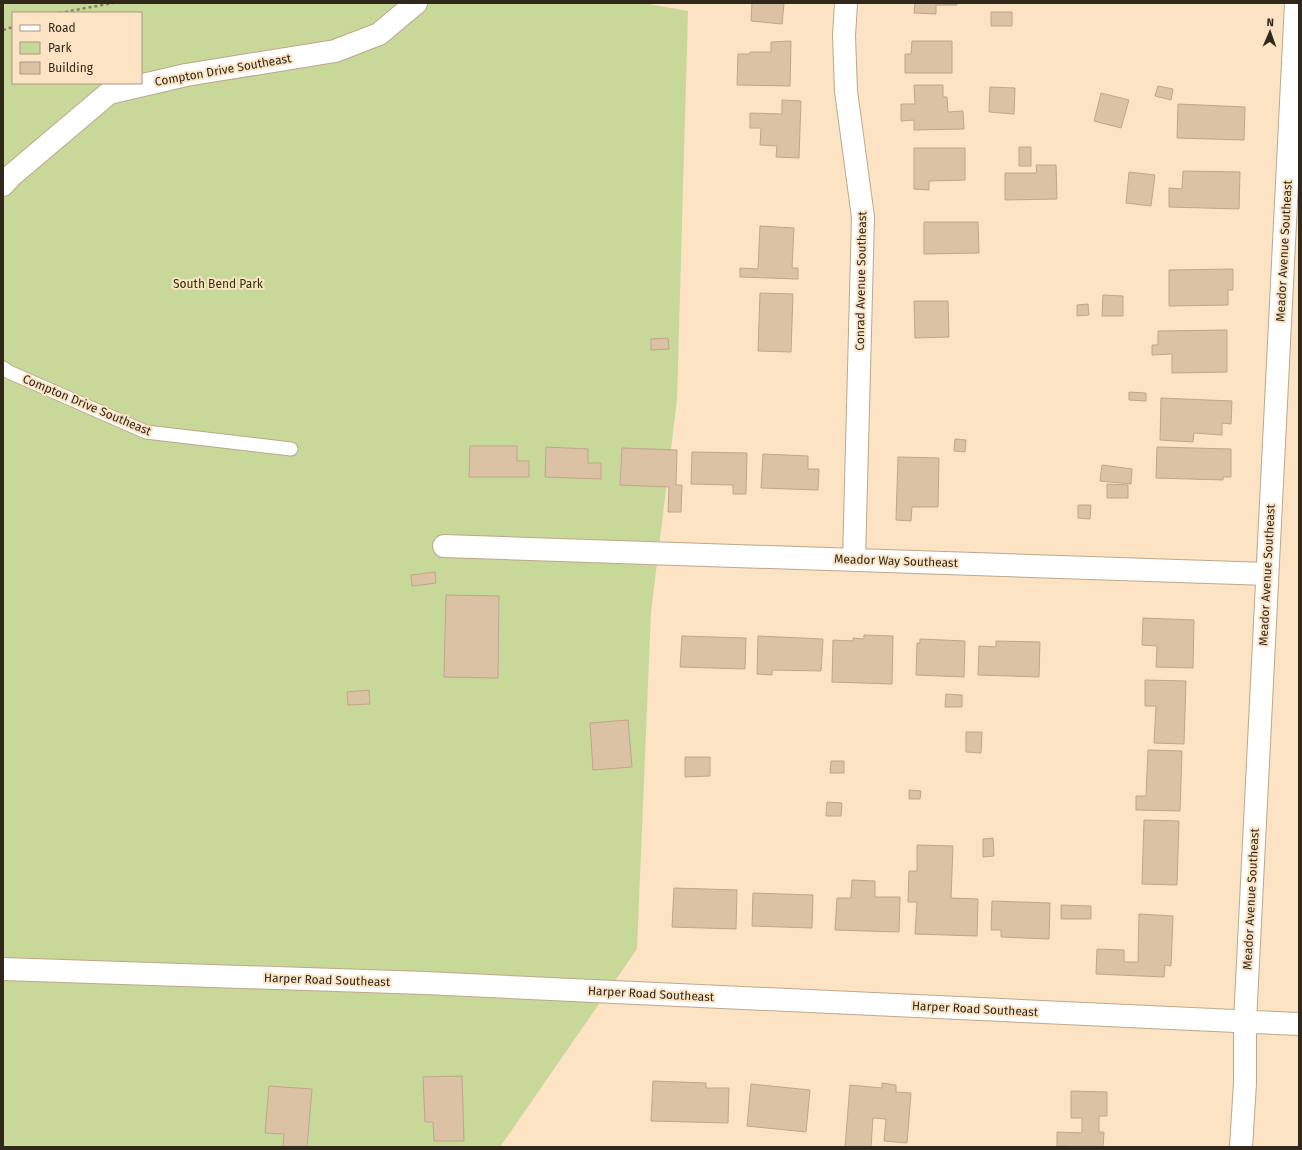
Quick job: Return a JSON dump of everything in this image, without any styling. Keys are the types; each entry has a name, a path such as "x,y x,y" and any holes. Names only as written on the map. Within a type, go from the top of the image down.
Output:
{"street":[{"name":"Compton Drive Southeast","path":"3,185 109,93 186,75 335,50 379,34 416,3"},
{"name":"Conrad Avenue Southeast","path":"846,3 844,36 846,91 863,217 854,560"},
{"name":"Meador Avenue Southeast","path":"1241,1147 1245,1083 1245,1022 1296,3"},
{"name":"Meador Way Southeast","path":"444,546 1267,574"},
{"name":"Harper Road Southeast","path":"3,969 433,984 1299,1024"}],"lane":[{"name":"Compton Drive Southeast","path":"3,368 146,432 291,449"}],"path":[{"path":"64,12 113,3"}],"green space":[{"name":"South Bend Park","path":"3,3 643,3 688,11 677,400 651,612 637,949 500,1147 3,1147"}],"building":[{"path":"752,3 784,3 782,24 751,21"},
{"path":"915,3 957,3 957,5 936,5 936,14 914,13"},
{"path":"991,12 1012,12 1012,26 991,26"},
{"path":"791,41 790,86 737,85 738,54 749,54 750,52 771,52 771,42"},
{"path":"912,41 952,41 952,73 905,73 905,54 911,54"},
{"path":"914,85 943,85 943,97 947,97 948,112 963,111 964,129 914,130 914,120 901,121 901,104 915,104"},
{"path":"1158,86 1173,89 1171,100 1155,96"},
{"path":"990,87 1015,88 1014,114 989,112"},
{"path":"1101,93 1129,100 1121,128 1094,121"},
{"path":"782,100 801,101 799,158 776,157 777,146 760,145 761,128 750,128 750,113 782,114"},
{"path":"1178,104 1245,107 1244,140 1177,138"},
{"path":"1019,147 1031,147 1031,166 1019,166"},
{"path":"914,148 965,148 965,180 929,181 929,190 914,189"},
{"path":"1036,165 1056,165 1057,199 1005,200 1005,173 1037,173"},
{"path":"1183,171 1240,172 1239,209 1169,207 1169,188 1182,189"},
{"path":"1129,172 1155,175 1151,206 1126,203"},
{"path":"924,222 978,222 979,253 924,254"},
{"path":"760,226 794,228 792,268 798,268 798,279 740,277 740,268 758,269"},
{"path":"1233,269 1233,290 1228,290 1228,305 1169,306 1169,270"},
{"path":"760,293 793,294 791,352 758,351"},
{"path":"1103,295 1123,296 1123,316 1102,316"},
{"path":"914,301 948,301 949,337 915,338"},
{"path":"1088,304 1089,315 1077,316 1077,305"},
{"path":"1227,330 1227,372 1172,373 1172,354 1152,355 1152,345 1158,345 1158,331"},
{"path":"668,338 669,349 651,350 651,339"},
{"path":"1129,392 1146,393 1146,401 1129,400"},
{"path":"1161,398 1232,401 1231,424 1222,423 1222,435 1194,433 1193,442 1160,440"},
{"path":"955,439 966,440 965,452 954,451"},
{"path":"470,446 517,446 517,461 529,461 529,477 469,477"},
{"path":"546,447 588,449 588,463 601,463 601,479 545,477"},
{"path":"1157,447 1231,449 1231,477 1223,477 1223,480 1156,478"},
{"path":"622,448 677,450 676,485 682,485 681,512 668,512 669,487 620,485"},
{"path":"692,452 747,453 746,494 733,494 733,485 691,484"},
{"path":"763,454 808,456 808,469 819,469 818,490 761,488"},
{"path":"898,457 939,458 938,507 912,507 911,521 896,520"},
{"path":"1102,465 1132,469 1131,484 1100,481"},
{"path":"1107,484 1128,485 1128,498 1107,498"},
{"path":"1078,505 1091,505 1090,519 1078,518"},
{"path":"435,572 436,583 412,586 411,575"},
{"path":"446,595 499,596 498,678 444,677"},
{"path":"1143,618 1194,620 1193,668 1156,667 1157,646 1142,645"},
{"path":"864,635 893,636 892,684 832,682 833,640 853,641 853,638 864,639"},
{"path":"682,636 746,638 745,669 680,667"},
{"path":"758,636 823,639 821,671 772,670 772,675 757,674"},
{"path":"920,639 965,641 964,677 916,675 917,643 920,643"},
{"path":"996,641 1040,642 1039,677 978,675 979,646 996,647"},
{"path":"1145,680 1186,681 1184,744 1154,743 1156,706 1145,706"},
{"path":"369,690 370,704 348,705 347,692"},
{"path":"946,694 962,695 962,707 945,707"},
{"path":"628,720 632,767 593,770 590,723"},
{"path":"966,732 982,732 981,753 966,752"},
{"path":"1148,750 1182,751 1180,811 1136,810 1136,796 1146,796"},
{"path":"685,757 710,757 710,776 685,777"},
{"path":"831,761 844,761 844,773 830,773"},
{"path":"909,790 921,791 920,799 909,799"},
{"path":"827,802 842,803 841,816 826,816"},
{"path":"1144,820 1179,821 1177,885 1142,884"},
{"path":"993,838 994,856 983,857 983,839"},
{"path":"917,845 953,846 951,898 978,899 977,936 915,934 917,902 908,902 909,871 917,871"},
{"path":"852,880 875,881 875,897 900,897 899,932 835,930 837,898 851,898"},
{"path":"674,888 737,890 736,929 672,927"},
{"path":"753,893 813,895 812,928 752,926"},
{"path":"992,901 1050,903 1049,939 1001,937 1001,930 991,930"},
{"path":"1061,905 1091,906 1091,919 1061,919"},
{"path":"1139,914 1173,916 1171,966 1165,965 1164,977 1096,974 1097,949 1124,950 1124,962 1138,962"},
{"path":"462,1076 464,1141 434,1141 433,1122 425,1122 423,1077"},
{"path":"653,1081 706,1083 706,1088 729,1088 728,1123 651,1121"},
{"path":"882,1083 896,1085 896,1092 911,1093 907,1143 884,1141 886,1119 873,1118 871,1147 845,1147 850,1085 882,1088"},
{"path":"751,1084 810,1090 806,1132 747,1126"},
{"path":"269,1086 312,1089 307,1147 283,1147 284,1134 265,1133"},
{"path":"1071,1091 1107,1092 1107,1116 1099,1116 1099,1132 1104,1132 1103,1147 1057,1146 1057,1132 1082,1133 1082,1118 1071,1118"}]}
